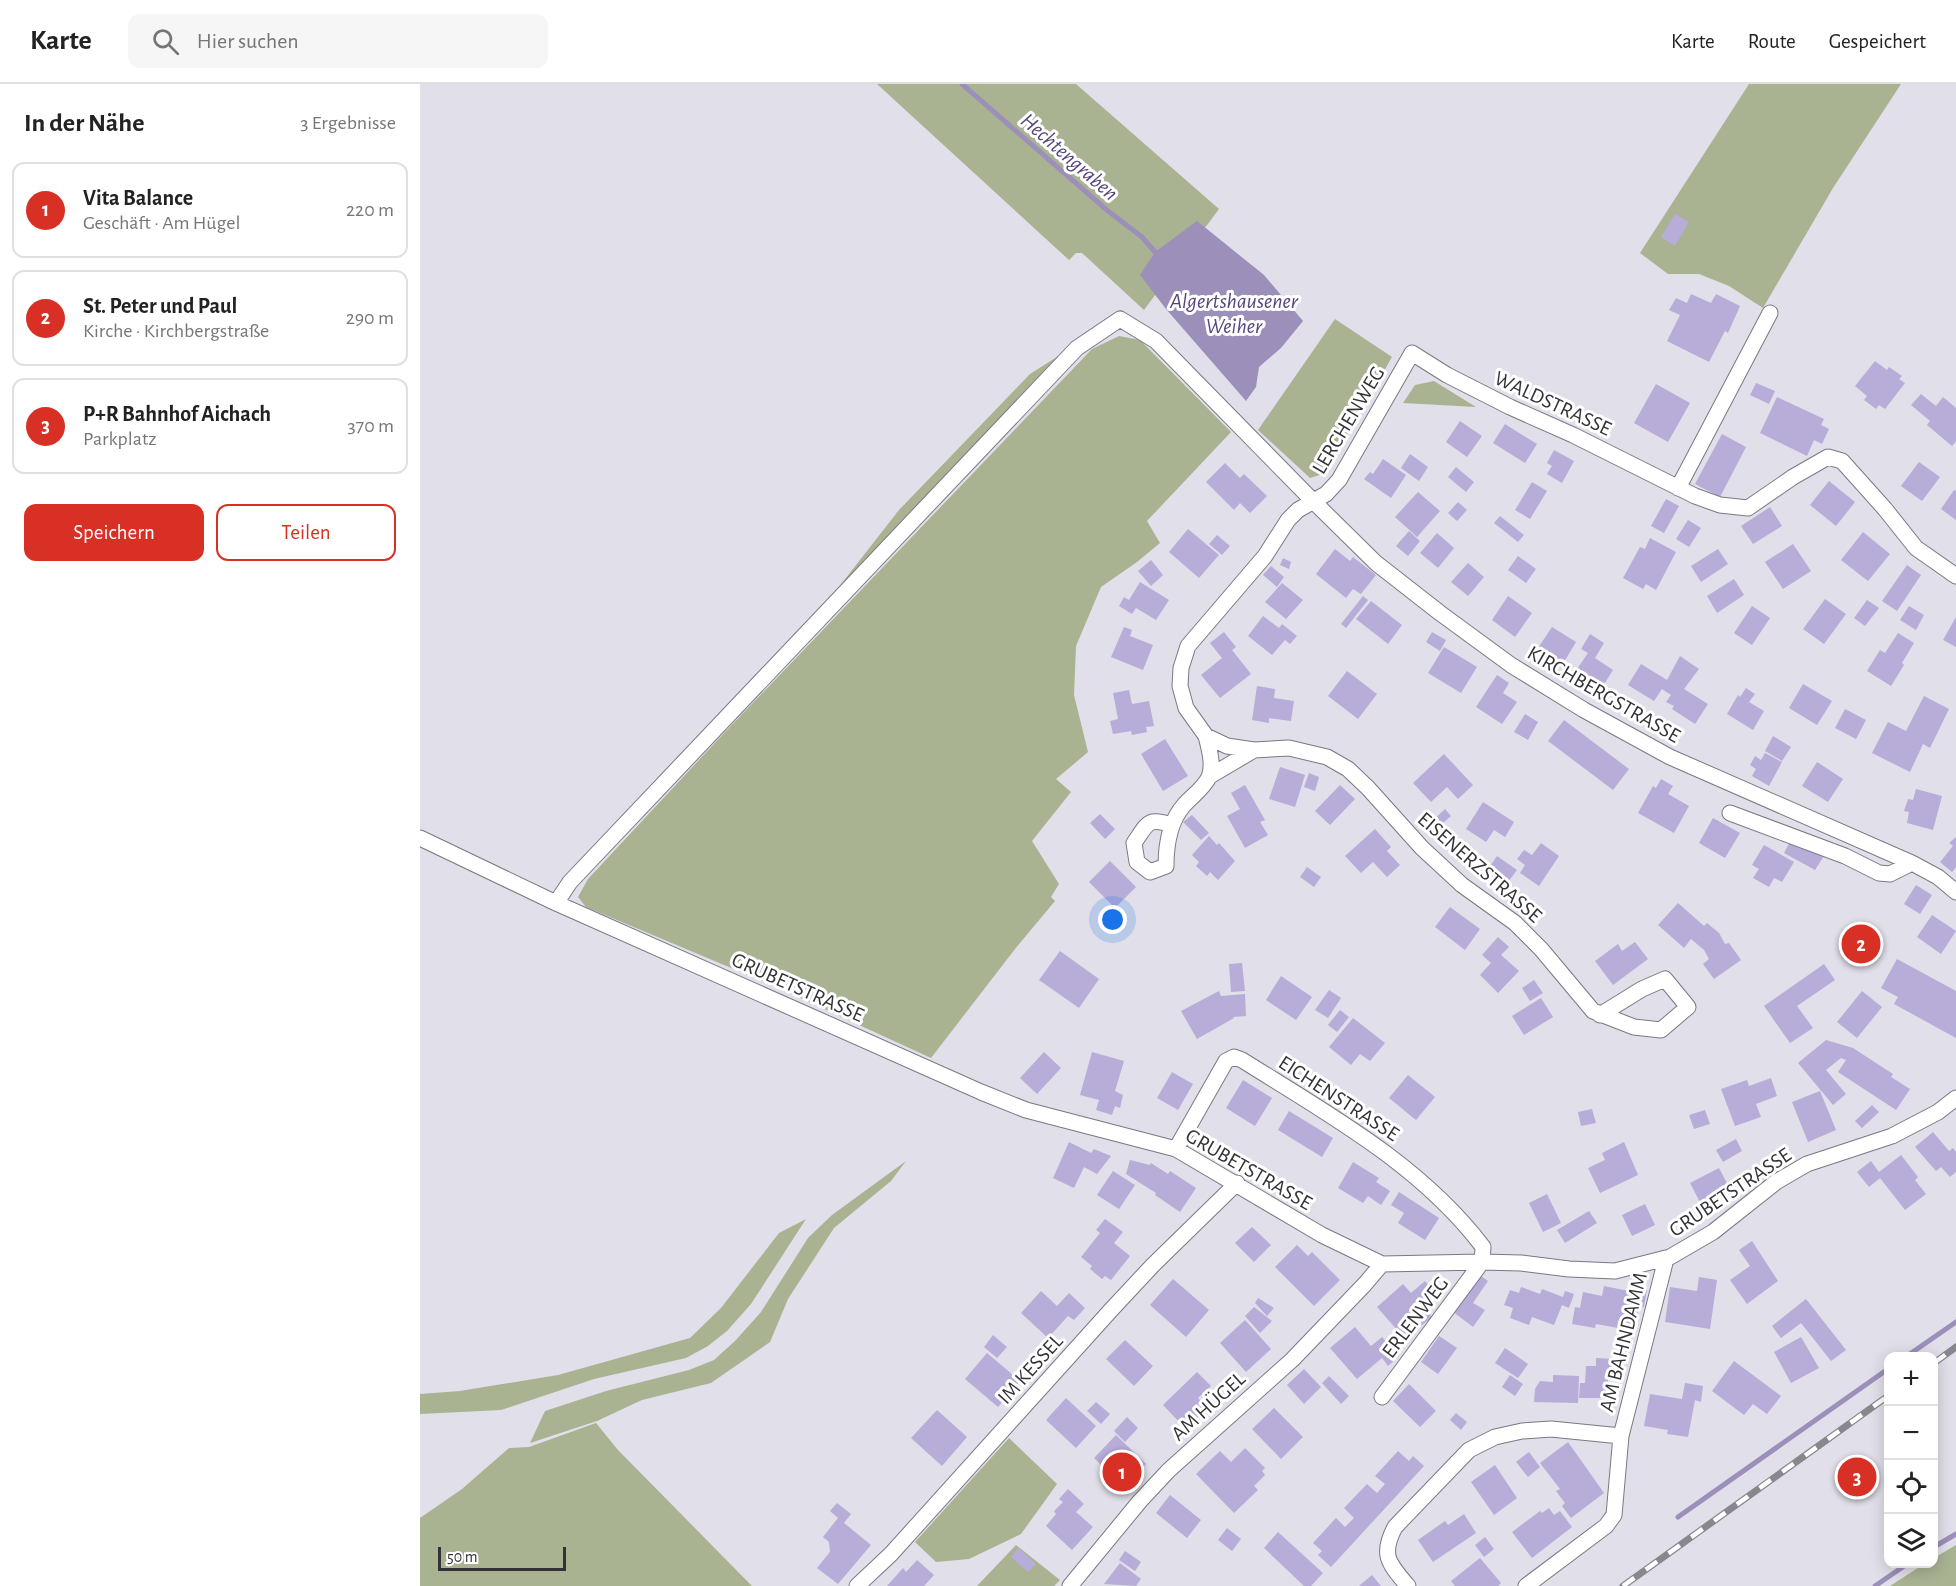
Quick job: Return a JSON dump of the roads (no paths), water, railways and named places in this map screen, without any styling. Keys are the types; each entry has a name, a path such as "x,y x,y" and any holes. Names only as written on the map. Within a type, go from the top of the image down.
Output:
{"street":[{"path":"1678,488 1770,313"},
{"name":"KIRCHBERGSTRASSE","path":"556,903 570,882 1077,348 1120,319 1156,341 1376,563 1511,665 1584,710 1670,757 1912,863 1938,877 1956,892"},
{"name":"WALDSTRASSE","path":"1412,353 1447,375 1678,488 1720,505 1748,508 1793,477 1828,457 1842,461 1916,548 1956,576"},
{"name":"LERCHENWEG","path":"1313,501 1326,494 1339,480 1412,353"},
{"path":"1210,776 1211,755 1206,736 1186,708 1180,686 1181,668 1188,646 1265,556 1288,520 1298,510 1313,501"},
{"name":"EISENERZSTRASSE","path":"1206,736 1227,746 1254,750 1289,748 1327,757 1348,769 1422,849 1462,885 1515,923 1541,949 1593,1011 1600,1015 1634,1027 1661,1030 1688,1007 1665,979 1642,989 1600,1015"},
{"name":"EISENERZSTRASSE","path":"1172,825 1183,806 1210,776 1254,750"},
{"path":"1730,813 1845,855 1879,873 1890,874 1912,863"},
{"name":"GRUBETSTRASSE","path":"420,838 556,903 981,1092 1026,1110 1176,1149 1322,1235 1382,1264 1521,1263 1569,1269 1615,1271 1666,1259 1713,1232 1776,1182 1807,1164 1892,1136 1938,1112 1956,1098"},
{"name":"EICHENSTRASSE","path":"1176,1149 1227,1061 1234,1057 1334,1117 1378,1147 1426,1186 1463,1221 1483,1247 1482,1262"},
{"name":"IM KESSEL","path":"857,1586 891,1554 1153,1266 1236,1183"},
{"name":"AM BAHNDAMM","path":"1526,1586 1606,1526 1614,1515 1621,1436 1666,1259"},
{"name":"ERLENWEG","path":"1382,1397 1482,1262"},
{"name":"AM HÜGEL","path":"1070,1586 1168,1470 1292,1360 1382,1264"},
{"name":"AM BAHNDAMM","path":"1408,1586 1393,1569 1387,1556 1388,1541 1395,1527 1469,1450 1495,1437 1522,1431 1551,1429 1621,1436"}],"water":[{"name":"Algertshausener Weiher","path":"1197,221 1264,275 1303,321 1281,348 1259,367 1256,387 1246,401 1166,309 1140,275 1155,252"}],"waterway":[{"name":"Hechtengraben","path":"962,84 1108,211 1142,237 1155,252"},
{"path":"1913,1352 1956,1322"},
{"path":"1678,1517 1884,1372"},
{"path":"1938,1545 1956,1534"},
{"path":"1875,1586 1901,1568"}],"railway":[{"path":"1938,1360 1956,1347"},
{"path":"1623,1586 1884,1399"}],"place":[{"name":"St. Peter und Paul","path":"1861,944"},
{"name":"Vita Balance","path":"1122,1472"},
{"name":"P+R Bahnhof Aichach","path":"1857,1477"}]}
